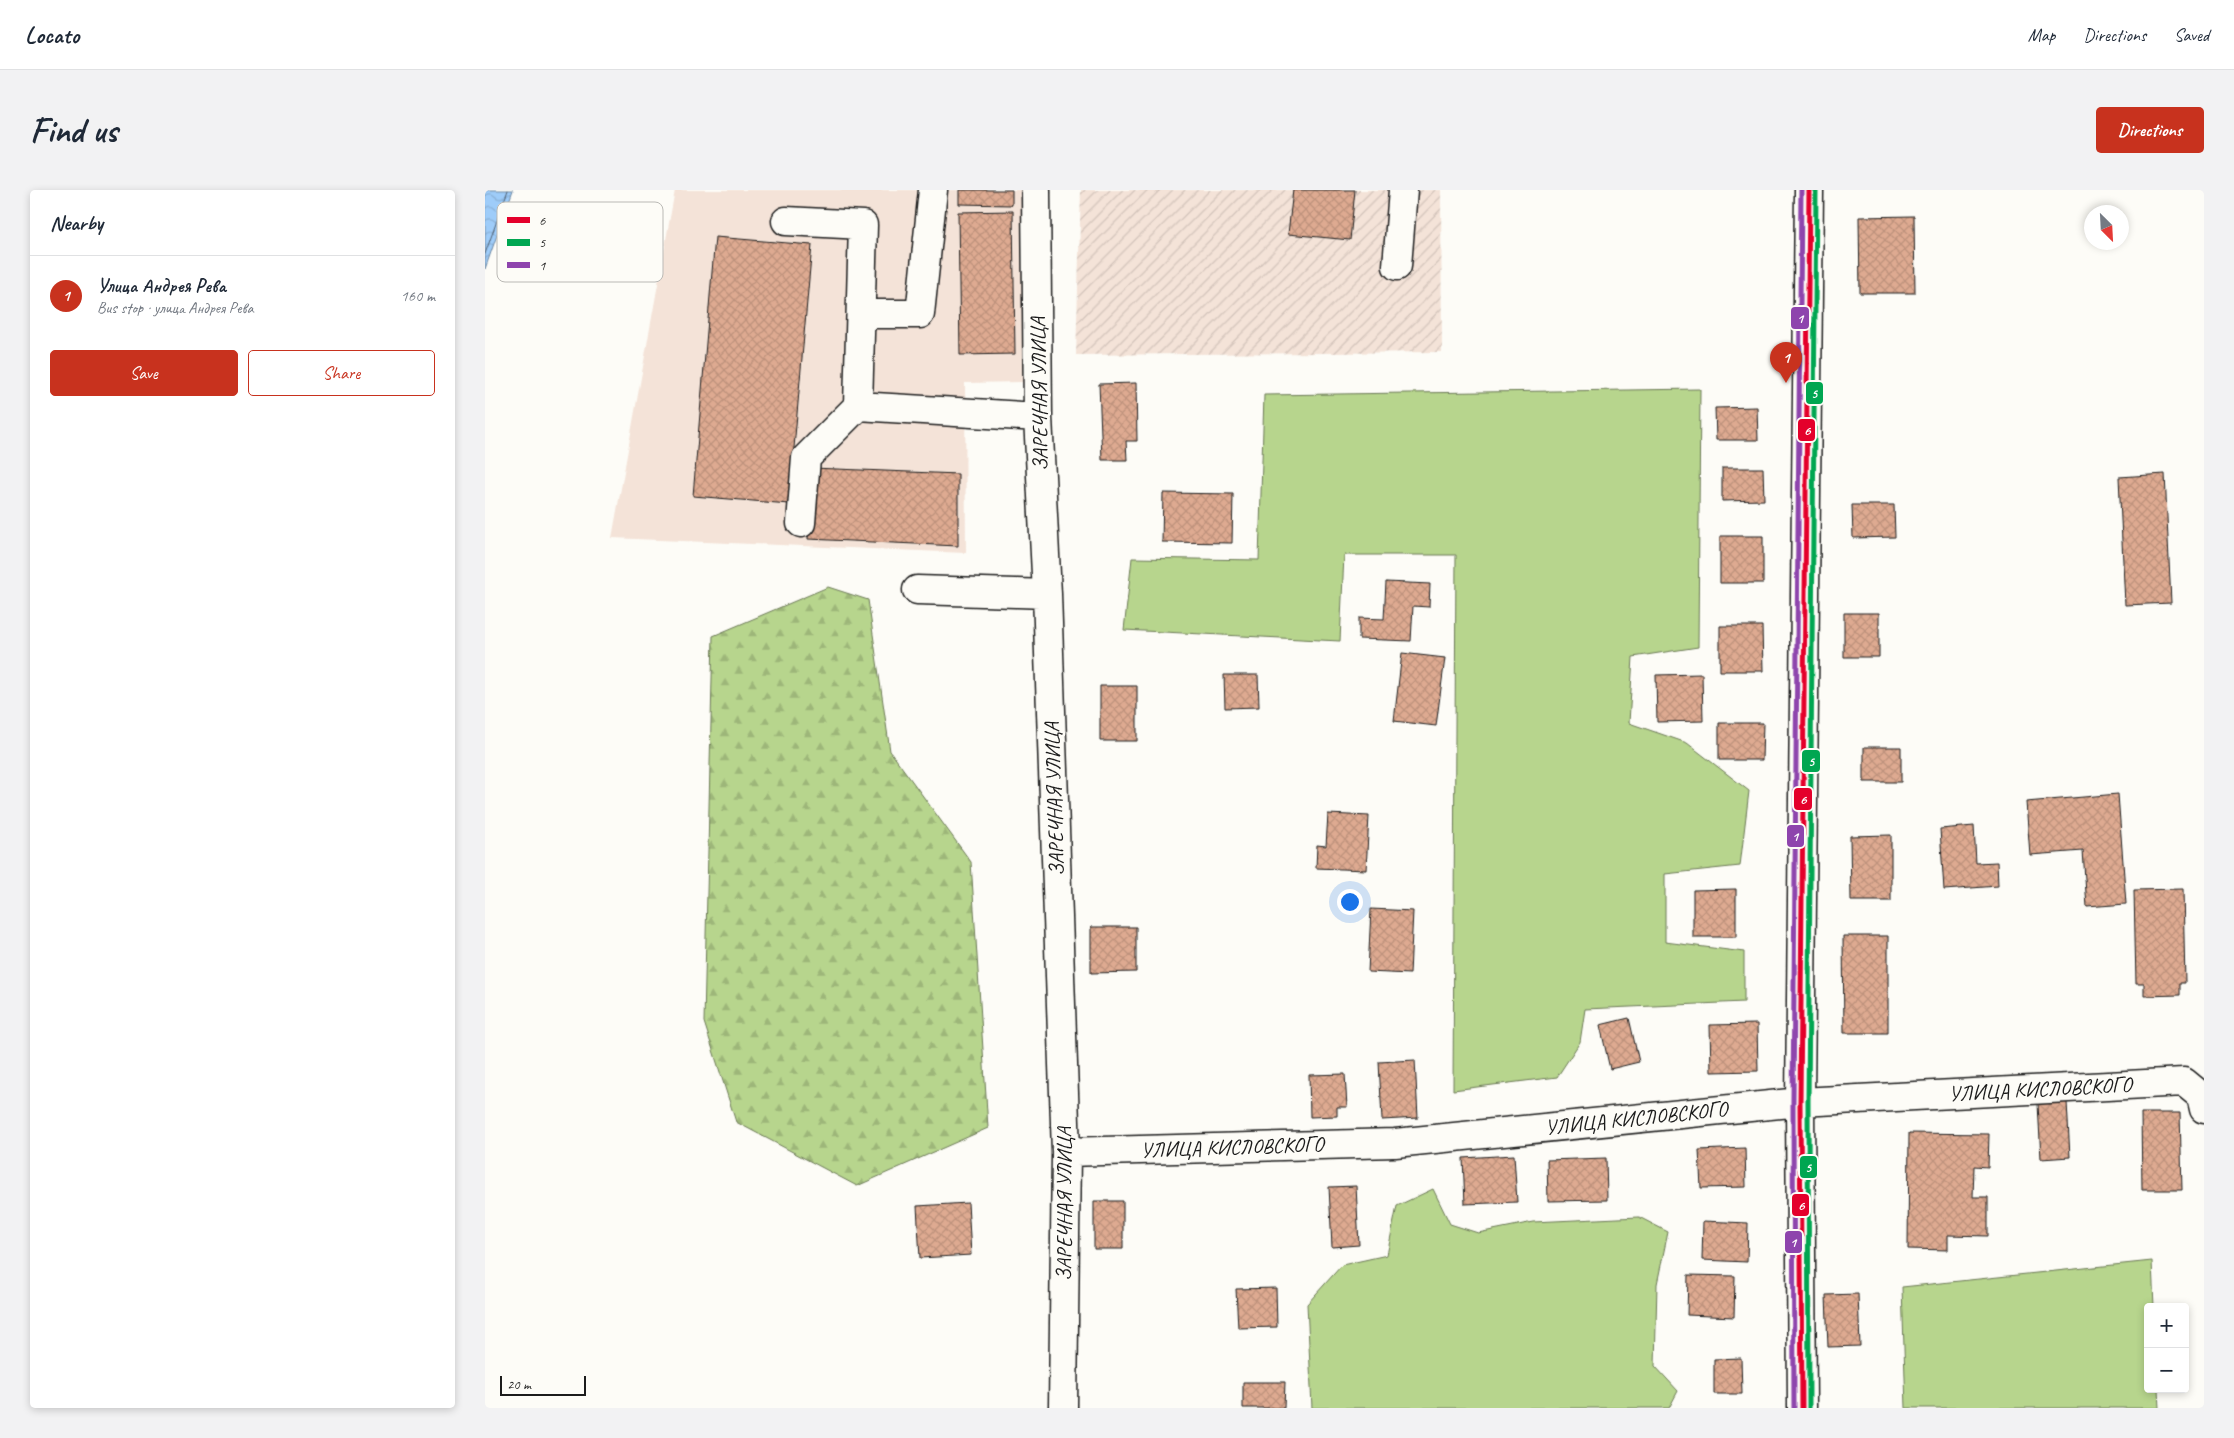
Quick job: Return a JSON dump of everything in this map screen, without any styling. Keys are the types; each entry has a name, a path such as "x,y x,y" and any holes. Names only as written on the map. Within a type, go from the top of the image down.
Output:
{"street":[{"path":"861,314 920,314 933,190"},
{"name":"ЗАРЕЧНАЯ УЛИЦА","path":"1036,190 1038,417 1047,594 1066,1152 1063,1408"},
{"path":"1397,266 1403,190"},
{"path":"1802,1408 1800,1102 1809,190"},
{"path":"786,221 863,225 858,406 806,458 801,523"},
{"path":"858,406 1038,417"},
{"path":"917,590 1047,594"},
{"name":"УЛИЦА КИСЛОВСКОГО","path":"1066,1152 1395,1142 1800,1102 2184,1082 2202,1102"}],"shaded area":[{"path":"675,190 1021,190 1025,382 965,383 966,553 612,538 658,282 663,282 663,256"},
{"path":"1081,190 1441,190 1442,352 1076,355"}],"green space":[{"path":"1700,389 1698,647 1633,657 1629,723 1687,743 1749,791 1740,866 1665,874 1665,942 1744,952 1744,1002 1585,1009 1580,1042 1557,1077 1453,1090 1456,555 1344,555 1340,641 1124,630 1132,558 1259,560 1264,395"},
{"path":"828,587 868,600 890,751 971,862 988,1128 857,1186 736,1122 704,1022 713,636"},
{"path":"1433,1189 1450,1224 1478,1233 1533,1222 1639,1217 1668,1232 1657,1284 1655,1366 1678,1391 1669,1408 1312,1408 1307,1304 1342,1265 1387,1255 1397,1206"},
{"path":"2152,1261 2154,1303 2144,1303 2144,1393 2158,1393 2159,1408 1906,1408 1902,1287"}],"water":[{"path":"485,190 513,190 509,202 497,202 497,235 485,269"}],"building":[{"path":"959,190 1012,190 1012,205 959,204"},
{"path":"1293,190 1355,190 1350,240 1288,234"},
{"path":"1013,211 1015,354 960,355 958,212"},
{"path":"1914,216 1915,293 1860,293 1859,217"},
{"path":"715,237 812,245 789,504 693,496"},
{"path":"1136,383 1137,441 1126,441 1127,460 1102,460 1099,384"},
{"path":"1757,407 1758,440 1716,440 1715,408"},
{"path":"812,468 958,474 958,546 808,539"},
{"path":"1722,468 1763,468 1764,500 1722,501"},
{"path":"2165,474 2171,603 2125,605 2119,477"},
{"path":"1163,493 1233,494 1232,543 1162,542"},
{"path":"1852,505 1894,505 1895,537 1853,538"},
{"path":"1720,536 1763,536 1763,583 1720,583"},
{"path":"1386,582 1430,584 1429,607 1413,606 1411,641 1359,639 1359,618 1384,619"},
{"path":"1844,613 1879,613 1879,657 1844,657"},
{"path":"1720,626 1762,626 1763,671 1720,671"},
{"path":"1402,653 1445,658 1436,726 1394,721"},
{"path":"1702,674 1703,721 1657,722 1656,675"},
{"path":"1224,675 1258,675 1259,707 1225,708"},
{"path":"1100,686 1137,686 1137,741 1100,741"},
{"path":"1719,723 1763,723 1762,760 1719,760"},
{"path":"1864,747 1901,747 1901,782 1864,782"},
{"path":"2118,794 2126,904 2087,907 2083,851 2030,855 2026,802"},
{"path":"1328,814 1369,816 1366,870 1316,868 1317,845 1326,846"},
{"path":"1974,826 1976,863 1997,862 1998,886 1944,890 1940,829"},
{"path":"1891,835 1891,901 1851,901 1850,836"},
{"path":"1736,889 1736,937 1693,937 1693,890"},
{"path":"2183,889 2185,983 2180,983 2180,995 2144,996 2144,984 2136,984 2134,890"},
{"path":"1371,909 1413,911 1410,974 1368,972"},
{"path":"1091,927 1136,927 1136,972 1091,973"},
{"path":"1843,936 1888,936 1888,1033 1844,1033"},
{"path":"1629,1018 1639,1062 1610,1069 1600,1025"},
{"path":"1757,1024 1758,1071 1711,1072 1710,1025"},
{"path":"1415,1060 1418,1118 1382,1120 1379,1062"},
{"path":"1345,1074 1347,1107 1337,1107 1337,1116 1310,1117 1309,1075"},
{"path":"2067,1102 2070,1157 2041,1159 2038,1104"},
{"path":"2141,1113 2180,1113 2182,1190 2142,1190"},
{"path":"1909,1133 1989,1134 1988,1167 1974,1166 1973,1197 1988,1197 1988,1236 1948,1235 1948,1250 1908,1249"},
{"path":"1745,1148 1746,1187 1701,1188 1699,1150"},
{"path":"1514,1155 1517,1202 1465,1204 1463,1158"},
{"path":"1606,1158 1607,1200 1548,1201 1547,1160"},
{"path":"1356,1186 1359,1245 1332,1247 1329,1187"},
{"path":"1094,1201 1123,1201 1123,1249 1094,1249"},
{"path":"968,1203 971,1255 920,1258 917,1206"},
{"path":"1703,1221 1748,1223 1747,1262 1702,1260"},
{"path":"1688,1275 1735,1276 1734,1317 1687,1315"},
{"path":"1276,1288 1277,1327 1238,1328 1236,1289"},
{"path":"1858,1294 1860,1346 1828,1347 1826,1295"},
{"path":"1741,1358 1742,1394 1714,1394 1714,1359"},
{"path":"1243,1382 1285,1382 1284,1408 1243,1408"}],"transit line":[{"name":"1","path":"1794,1408 1793,1102 1801,190"},
{"name":"6","path":"1802,1408 1800,1102 1809,190"},
{"name":"5","path":"1809,1408 1808,1102 1816,190"}],"place":[{"name":"Улица Андрея Рева","path":"1786,383"}]}
